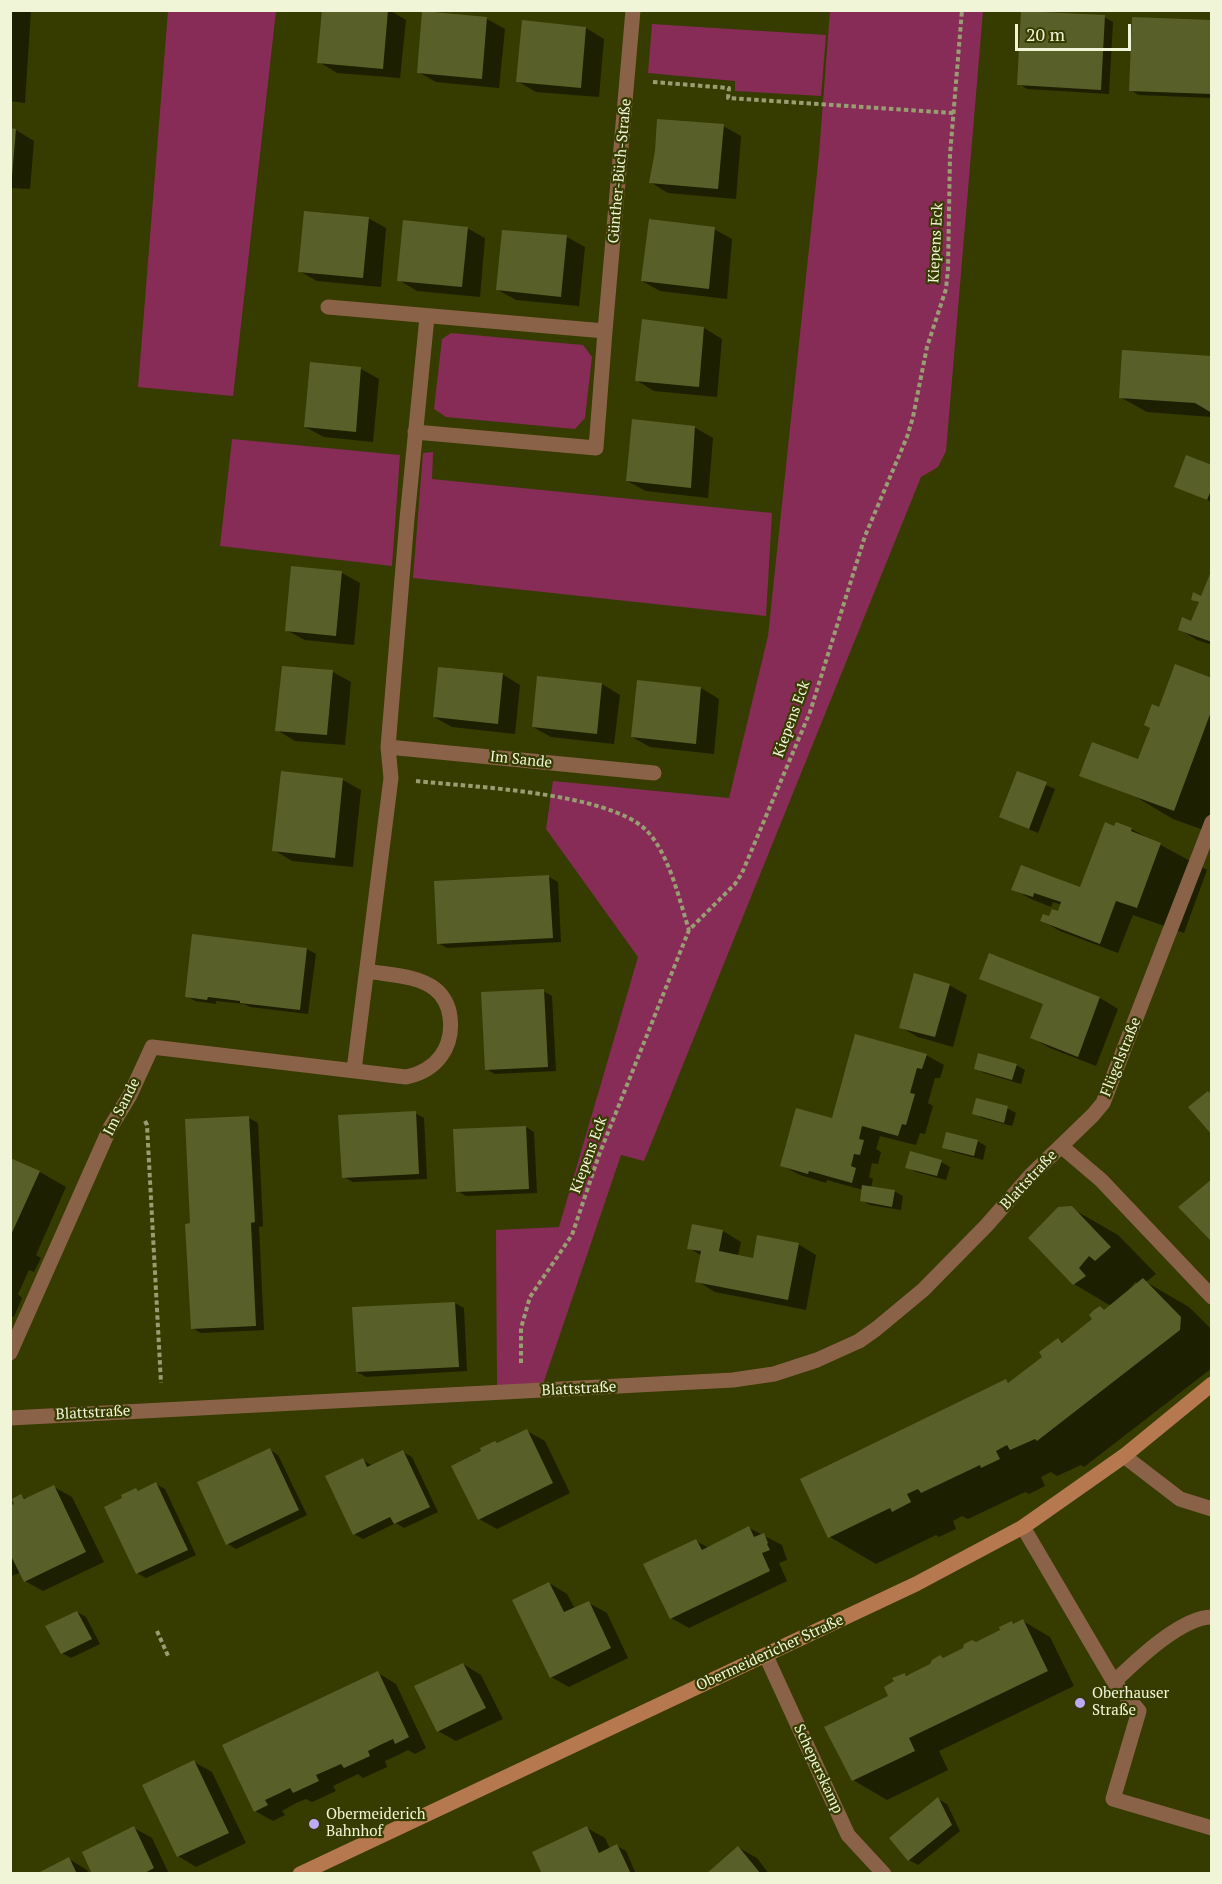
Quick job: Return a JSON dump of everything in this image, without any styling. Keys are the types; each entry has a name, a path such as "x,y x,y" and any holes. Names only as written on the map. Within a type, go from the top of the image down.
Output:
{"main road":[{"name":"Obermeidericher Straße","path":"300,1874 766,1656 916,1584 1023,1527 1124,1456 1212,1384"}],"street":[{"name":"Günther-Büch-Straße","path":"415,432 596,448 633,10"},
{"path":"328,307 605,331"},
{"path":"354,1070 391,778 388,747 427,317"},
{"name":"Im Sande","path":"388,747 654,774"},
{"name":"Flügelstraße","path":"1061,1146 1094,1115 1110,1089 1212,822"},
{"name":"Im Sande","path":"10,1353 110,1128 130,1095 152,1047 406,1077 417,1075 429,1068 444,1053 450,1035 449,1011 438,991 429,984 368,971"},
{"path":"1061,1146 1101,1180 1212,1297"},
{"name":"Blattstraße","path":"10,1418 733,1380 774,1374 818,1360 859,1341 923,1290 1061,1146"},
{"path":"1124,1456 1180,1499 1212,1509"},
{"path":"1023,1527 1114,1682 1139,1711 1113,1799 1212,1828"},
{"path":"1114,1682 1156,1642 1202,1617 1212,1617"},
{"name":"Scheperskamp","path":"766,1656 848,1835 884,1874"}],"path":[{"name":"Kiepens Eck","path":"524,1391 520,1339 528,1304 537,1286 572,1235 599,1155 689,930 735,884 748,862 810,712 865,536 914,417 927,347 946,289 950,155 962,10"},
{"path":"628,80 729,88 728,98 954,112"},
{"path":"391,778 566,799 596,806 631,819 646,830 661,851 689,930"},
{"path":"130,1095 147,1125 162,1410"},
{"path":"156,1631 169,1658"}],"shaded area":[{"path":"168,11 276,11 233,396 138,387"},
{"path":"830,11 983,11 946,451 938,467 921,477 644,1161 621,1155 541,1390 497,1393 496,1230 559,1227 638,957 546,829 553,781 729,798 768,636 819,154"},
{"path":"652,24 826,35 821,96 735,91 735,81 648,73"},
{"path":"451,333 583,345 592,357 585,418 575,429 446,417 434,409 442,339"},
{"path":"232,439 400,455 392,566 220,546"},
{"path":"433,452 432,479 772,513 766,616 413,578 423,453"}],"building":[{"path":"322,10 388,10 383,69 317,63"},
{"path":"422,11 487,17 482,79 417,73"},
{"path":"1021,11 1105,15 1101,90 1017,85"},
{"path":"1132,17 1212,20 1212,94 1129,91"},
{"path":"522,20 586,27 581,88 516,82"},
{"path":"657,119 724,124 718,189 649,183 655,151"},
{"path":"10,128 16,129 12,176 10,176"},
{"path":"304,211 369,217 363,278 298,272"},
{"path":"649,219 715,227 709,289 641,281"},
{"path":"403,220 468,227 462,287 397,281"},
{"path":"502,230 567,235 561,297 496,290"},
{"path":"642,319 704,327 699,387 635,381"},
{"path":"1122,350 1212,356 1212,413 1195,403 1119,398"},
{"path":"310,362 361,367 356,432 304,427"},
{"path":"632,419 695,426 691,488 626,481"},
{"path":"1186,455 1212,465 1212,488 1207,500 1174,487"},
{"path":"291,566 342,571 336,636 285,631"},
{"path":"1212,569 1212,642 1178,630 1182,617 1191,621 1199,602 1191,600 1193,592 1201,596"},
{"path":"1175,664 1212,678 1212,709 1174,811 1079,776 1092,742 1138,759 1150,728 1144,725 1152,704 1159,707"},
{"path":"282,666 333,670 327,735 275,731"},
{"path":"438,667 503,673 498,724 433,717"},
{"path":"537,676 602,683 597,734 532,727"},
{"path":"637,680 701,687 696,744 631,737"},
{"path":"281,771 343,778 335,858 272,851"},
{"path":"1017,771 1047,782 1029,829 999,817"},
{"path":"1105,822 1114,826 1116,822 1132,828 1131,831 1161,843 1137,908 1116,901 1100,944 1040,921 1043,914 1049,916 1052,909 1058,911 1061,902 1034,893 1033,897 1011,890 1021,865 1080,887"},
{"path":"549,875 553,938 437,944 434,881"},
{"path":"192,934 307,948 300,1010 208,997 207,1000 185,997"},
{"path":"989,953 1100,997 1078,1057 1030,1038 1043,1004 979,979"},
{"path":"914,973 950,984 935,1037 899,1028"},
{"path":"544,989 548,1067 485,1070 481,992"},
{"path":"855,1034 927,1054 922,1069 917,1068 910,1093 915,1094 906,1125 902,1124 898,1136 862,1126 859,1139 864,1140 860,1155 854,1154 851,1166 856,1168 852,1183 780,1166 796,1108 832,1118"},
{"path":"978,1053 1017,1064 1012,1080 974,1069"},
{"path":"1208,1091 1212,1095 1212,1135 1188,1107"},
{"path":"976,1098 1008,1106 1004,1123 972,1114"},
{"path":"416,1111 419,1174 342,1178 338,1115"},
{"path":"249,1116 255,1222 251,1223 256,1326 191,1329 185,1224 190,1223 185,1119"},
{"path":"526,1126 529,1189 456,1192 453,1129"},
{"path":"946,1132 978,1140 974,1156 942,1148"},
{"path":"910,1151 942,1160 937,1176 905,1168"},
{"path":"10,1158 40,1171 10,1237"},
{"path":"1212,1179 1212,1242 1178,1207"},
{"path":"862,1185 895,1190 892,1207 860,1201"},
{"path":"1072,1206 1111,1247 1095,1261 1089,1256 1079,1268 1086,1276 1073,1285 1028,1238 1058,1207"},
{"path":"692,1224 723,1230 719,1251 753,1258 757,1235 799,1243 788,1300 695,1282 701,1251 687,1249"},
{"path":"1143,1278 1181,1317 1180,1330 1037,1441 1035,1439 1010,1450 1007,1445 996,1451 1000,1459 981,1468 980,1465 921,1493 918,1489 907,1494 911,1502 892,1512 890,1508 828,1538 800,1479 1006,1379 1008,1383 1042,1357 1039,1352 1058,1338 1062,1343 1092,1319 1089,1315 1094,1310 1100,1306 1104,1310"},
{"path":"455,1302 459,1367 356,1372 352,1307"},
{"path":"527,1429 553,1483 478,1520 451,1466 481,1451 480,1448"},
{"path":"270,1448 299,1510 226,1545 197,1482"},
{"path":"403,1450 430,1507 394,1524 390,1517 353,1535 325,1476 363,1458 367,1467"},
{"path":"156,1482 188,1550 136,1574 104,1507 122,1498 121,1495 136,1488 138,1491"},
{"path":"54,1485 86,1552 24,1582 10,1558 10,1506 14,1504 12,1499 21,1494 24,1499"},
{"path":"749,1526 754,1537 764,1533 770,1550 762,1553 770,1571 670,1619 643,1564 696,1539 702,1550"},
{"path":"549,1582 564,1612 589,1601 611,1648 550,1678 512,1600"},
{"path":"77,1611 92,1639 61,1654 45,1626"},
{"path":"1023,1619 1048,1671 909,1738 915,1751 852,1781 824,1727 888,1696 884,1687 894,1681 892,1678 905,1673 906,1676 930,1664 940,1655 943,1658 963,1648 964,1644 972,1640 976,1642 1000,1630 999,1627"},
{"path":"463,1663 486,1708 437,1732 414,1686"},
{"path":"378,1671 409,1737 395,1744 393,1739 368,1751 370,1756 344,1768 341,1764 316,1775 319,1781 293,1793 290,1788 265,1800 268,1805 254,1812 222,1745"},
{"path":"194,1760 229,1833 177,1857 142,1785"},
{"path":"938,1797 952,1825 908,1861 889,1838"},
{"path":"134,1826 154,1868 143,1874 92,1874 82,1852"},
{"path":"587,1826 599,1853 617,1844 631,1874 542,1874 532,1852"},
{"path":"738,1846 761,1874 706,1874"},
{"path":"69,1857 77,1874 36,1874"}],"place":[{"name":"Oberhauser Straße","path":"1080,1703"},
{"name":"Obermeiderich Bahnhof","path":"314,1824"}]}
